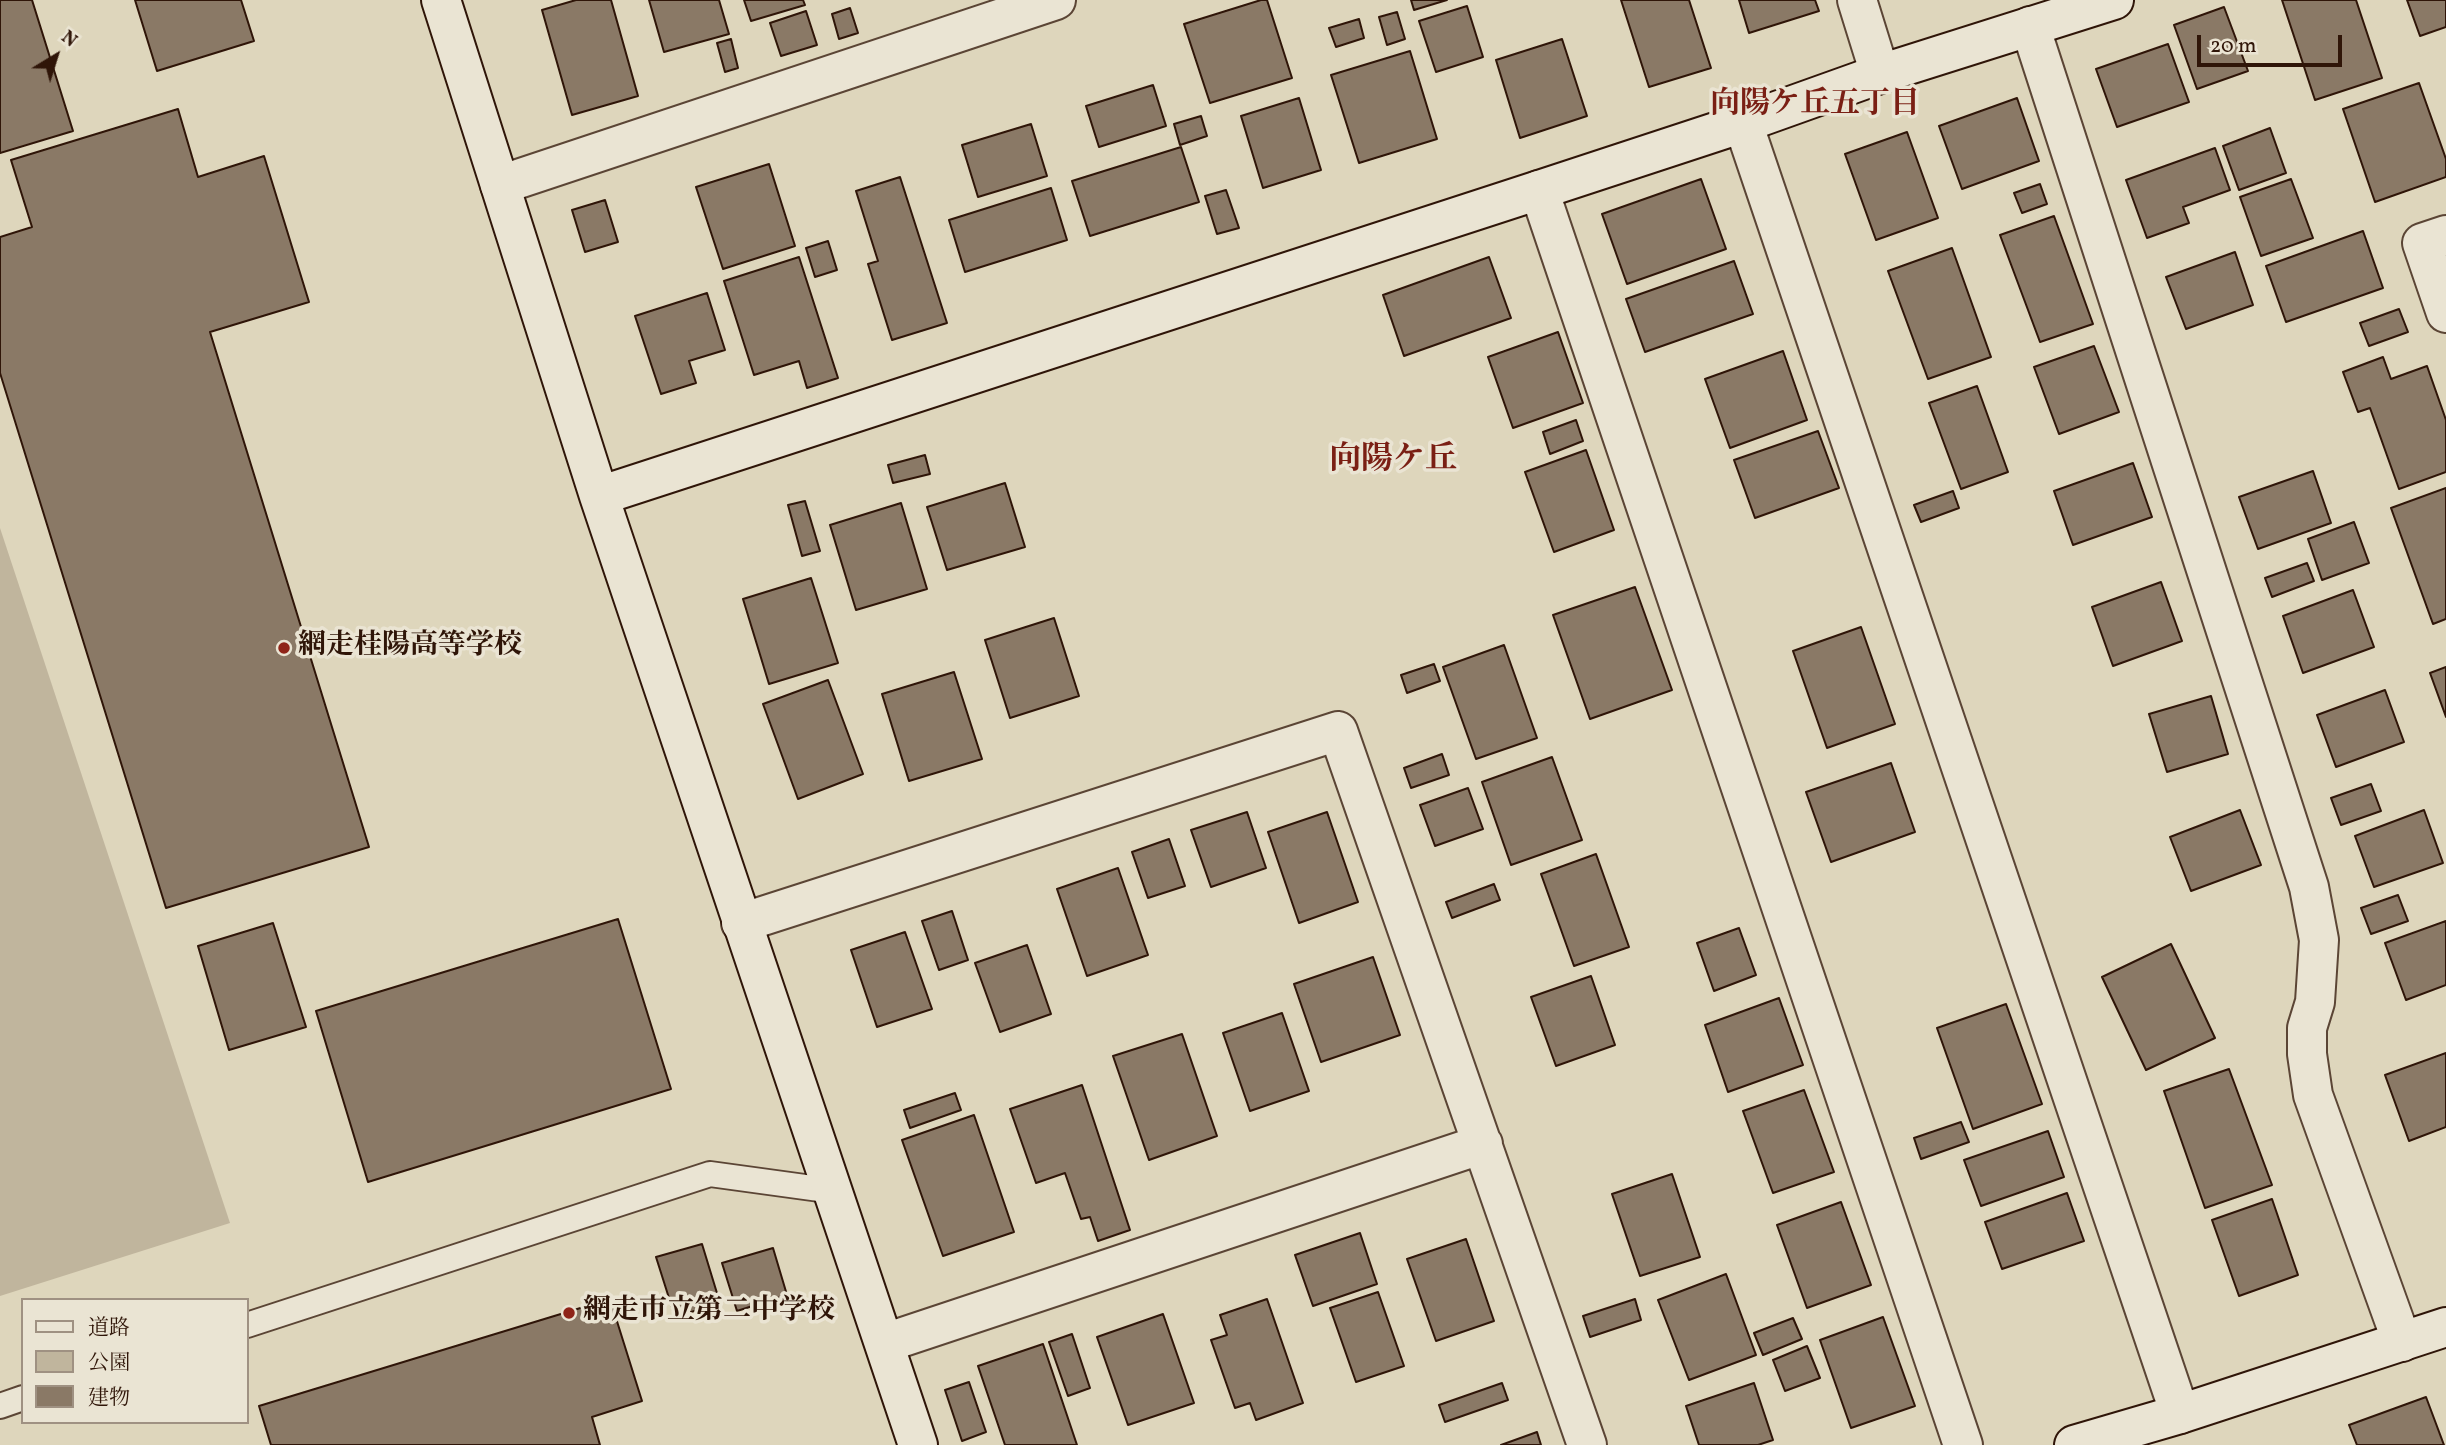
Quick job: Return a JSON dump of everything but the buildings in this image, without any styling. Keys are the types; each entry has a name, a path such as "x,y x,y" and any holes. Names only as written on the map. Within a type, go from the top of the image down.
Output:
{"street":[{"path":"441,0 599,496 918,1445"},
{"path":"500,185 1056,0"},
{"path":"1857,0 1880,74"},
{"path":"599,496 1743,123 1880,74 2114,0"},
{"path":"2030,26 2309,887 2319,940 2315,1002 2307,1028 2307,1054 2313,1095 2402,1342"},
{"path":"1743,123 2180,1414"},
{"path":"1539,190 1963,1445"},
{"path":"2446,235 2422,243 2446,313"},
{"path":"741,923 1338,731 1587,1445"},
{"path":"885,1343 1483,1144"},
{"path":"2074,1445 2180,1414 2446,1327"}],"lane":[{"path":"248,1325 710,1174 834,1191"},
{"path":"0,1406 21,1399"}],"green space":[{"path":"0,528 230,1223 0,1296"}],"place":[{"name":"網走桂陽高等学校","path":"284,648"},
{"name":"網走市立第二中学校","path":"569,1313"}],"district":[{"name":"向陽ケ丘五丁目","path":"1815,106"},
{"name":"向陽ケ丘","path":"1393,462"}]}
